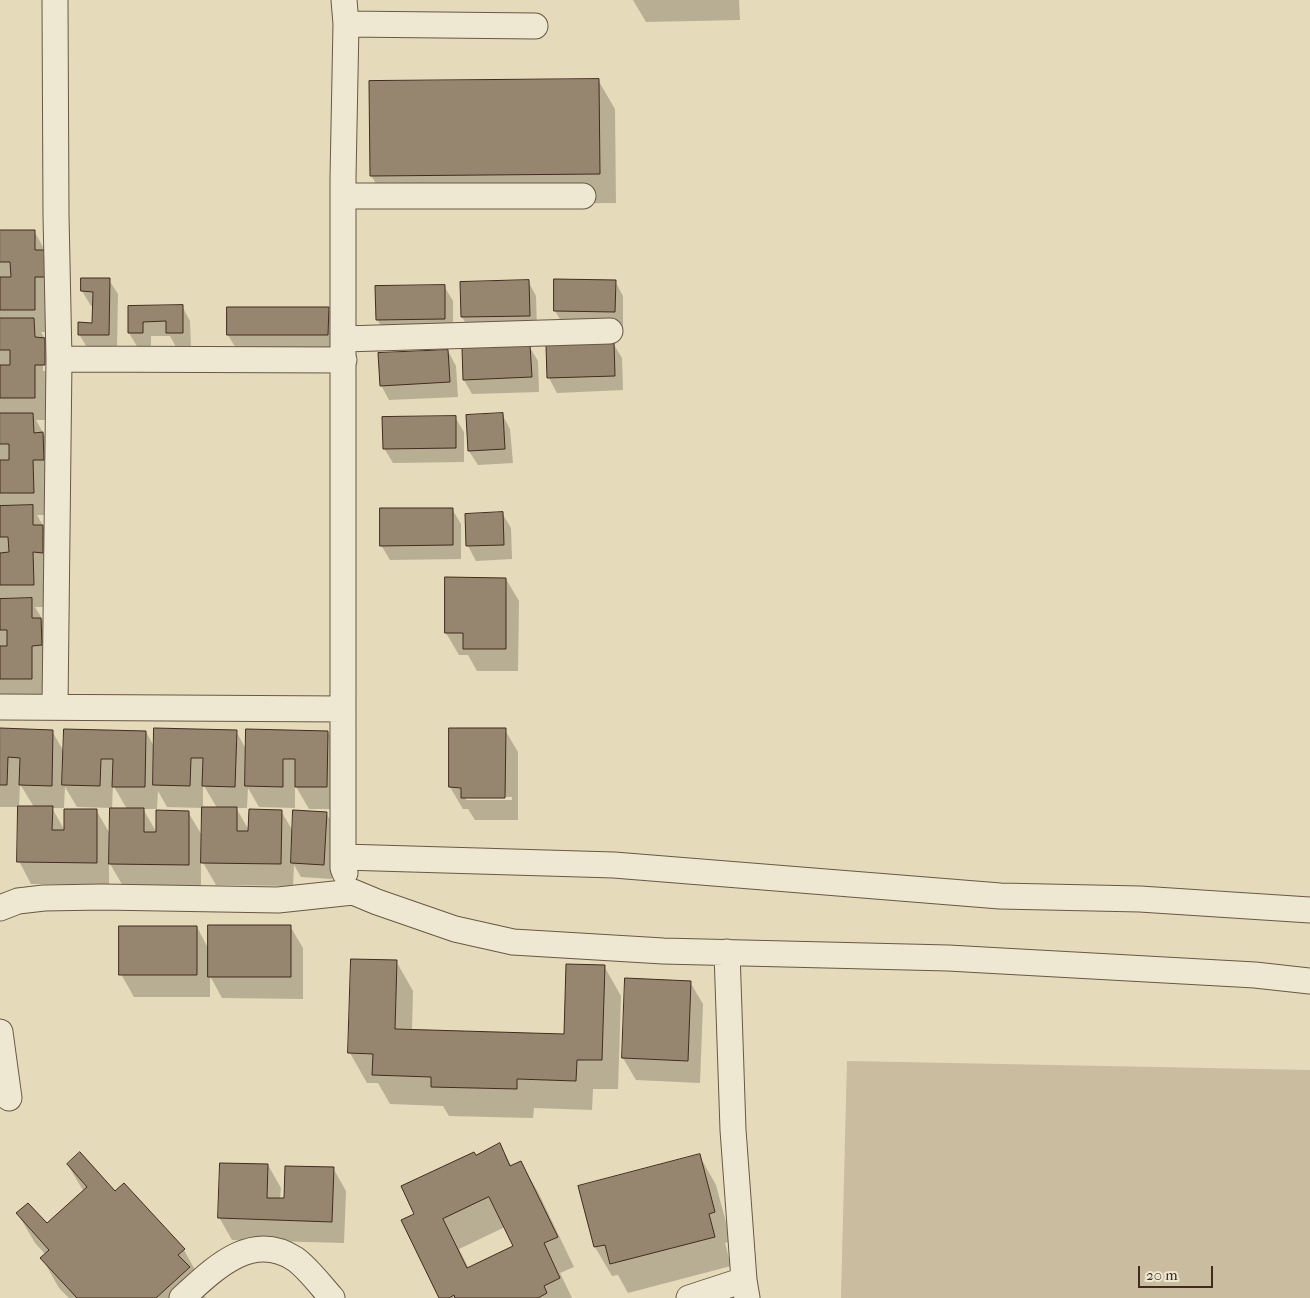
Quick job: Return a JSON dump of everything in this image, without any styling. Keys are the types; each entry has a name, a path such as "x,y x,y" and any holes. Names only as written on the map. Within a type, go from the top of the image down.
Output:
{"street":[{"path":"55,0 59,359 55,707"},
{"path":"353,892 343,868 343,196 345,12 535,26"},
{"path":"343,196 583,196"},
{"path":"59,359 344,350 610,331"},
{"path":"0,707 343,710"},
{"path":"343,857 614,865 1000,896 1140,899 1310,910"},
{"path":"0,908 18,901 44,898 278,900 353,892 376,902 455,929 514,942 664,951 948,958 1256,975 1310,981"},
{"path":"689,1298 745,1289 733,1130 727,952"},
{"path":"0,1032 9,1098"},
{"path":"182,1298 218,1266 244,1252 263,1249 280,1251 296,1260 332,1298"}],"shaded area":[{"path":"847,1061 1310,1070 1310,1298 841,1298"}],"building":[{"path":"599,79 600,174 370,176 369,81"},
{"path":"0,230 35,230 35,250 45,250 45,277 35,277 35,310 0,310 0,277 11,277 10,262 0,262"},
{"path":"81,278 110,278 109,335 78,335 78,322 92,323 93,292 81,291"},
{"path":"554,279 616,280 615,312 554,311"},
{"path":"529,280 530,316 461,317 460,282"},
{"path":"445,285 445,319 376,320 375,286"},
{"path":"183,305 183,333 166,333 166,321 143,322 143,333 128,333 128,306"},
{"path":"227,307 329,307 328,335 227,335"},
{"path":"0,318 34,318 35,337 45,338 45,365 35,365 35,398 0,398 0,365 10,365 10,350 0,350"},
{"path":"614,342 615,376 547,378 546,345"},
{"path":"530,345 532,377 463,380 462,348"},
{"path":"448,350 450,382 380,386 378,353"},
{"path":"0,413 33,413 34,433 43,432 44,460 33,460 34,493 0,493 0,460 9,460 9,444 0,444"},
{"path":"503,413 505,449 468,451 466,415"},
{"path":"456,416 456,448 383,449 382,417"},
{"path":"33,505 33,525 43,525 43,553 33,552 34,585 0,585 0,553 9,552 8,537 0,537 0,506"},
{"path":"380,508 453,508 453,545 380,546"},
{"path":"503,512 504,545 466,546 465,514"},
{"path":"445,577 506,578 506,649 463,649 463,633 445,633"},
{"path":"32,598 32,618 41,618 42,645 32,646 32,679 0,679 0,646 7,646 7,630 0,630 0,599"},
{"path":"0,728 53,730 52,786 19,785 20,758 8,757 7,785 0,785"},
{"path":"154,728 237,730 235,787 202,786 203,758 191,758 190,786 153,785"},
{"path":"449,728 506,728 505,798 461,798 461,788 449,787"},
{"path":"64,729 146,731 145,787 112,787 113,759 101,759 100,786 62,785"},
{"path":"246,729 328,731 327,787 295,787 295,759 283,759 283,787 245,786"},
{"path":"18,806 53,806 52,830 64,830 64,809 97,809 97,863 17,862"},
{"path":"202,807 237,807 237,831 248,831 249,809 282,810 281,864 201,863"},
{"path":"110,808 144,808 144,832 156,832 156,810 189,811 189,865 109,864"},
{"path":"293,810 327,812 324,865 291,863"},
{"path":"208,925 291,925 291,977 208,977"},
{"path":"119,926 197,926 197,975 119,975"},
{"path":"351,959 397,960 395,1029 564,1034 566,964 605,965 602,1060 577,1060 576,1081 517,1079 517,1089 431,1087 431,1077 372,1075 373,1054 348,1053"},
{"path":"625,978 691,981 688,1061 622,1058"},
{"path":"500,1143 510,1166 521,1161 558,1237 544,1243 560,1278 544,1286 547,1293 538,1298 455,1298 454,1295 449,1298 439,1298 401,1220 414,1214 401,1186 474,1152 476,1155","holes":["489,1197 513,1246 467,1268 443,1219"]},
{"path":"80,1152 115,1191 124,1183 185,1249 178,1255 190,1267 156,1298 77,1298 40,1258 49,1250 16,1213 28,1203 47,1223 87,1187 67,1164"},
{"path":"700,1154 715,1212 709,1214 715,1237 610,1264 605,1245 594,1247 578,1186"},
{"path":"220,1163 268,1164 267,1198 284,1198 285,1166 334,1167 332,1222 218,1218"}]}
